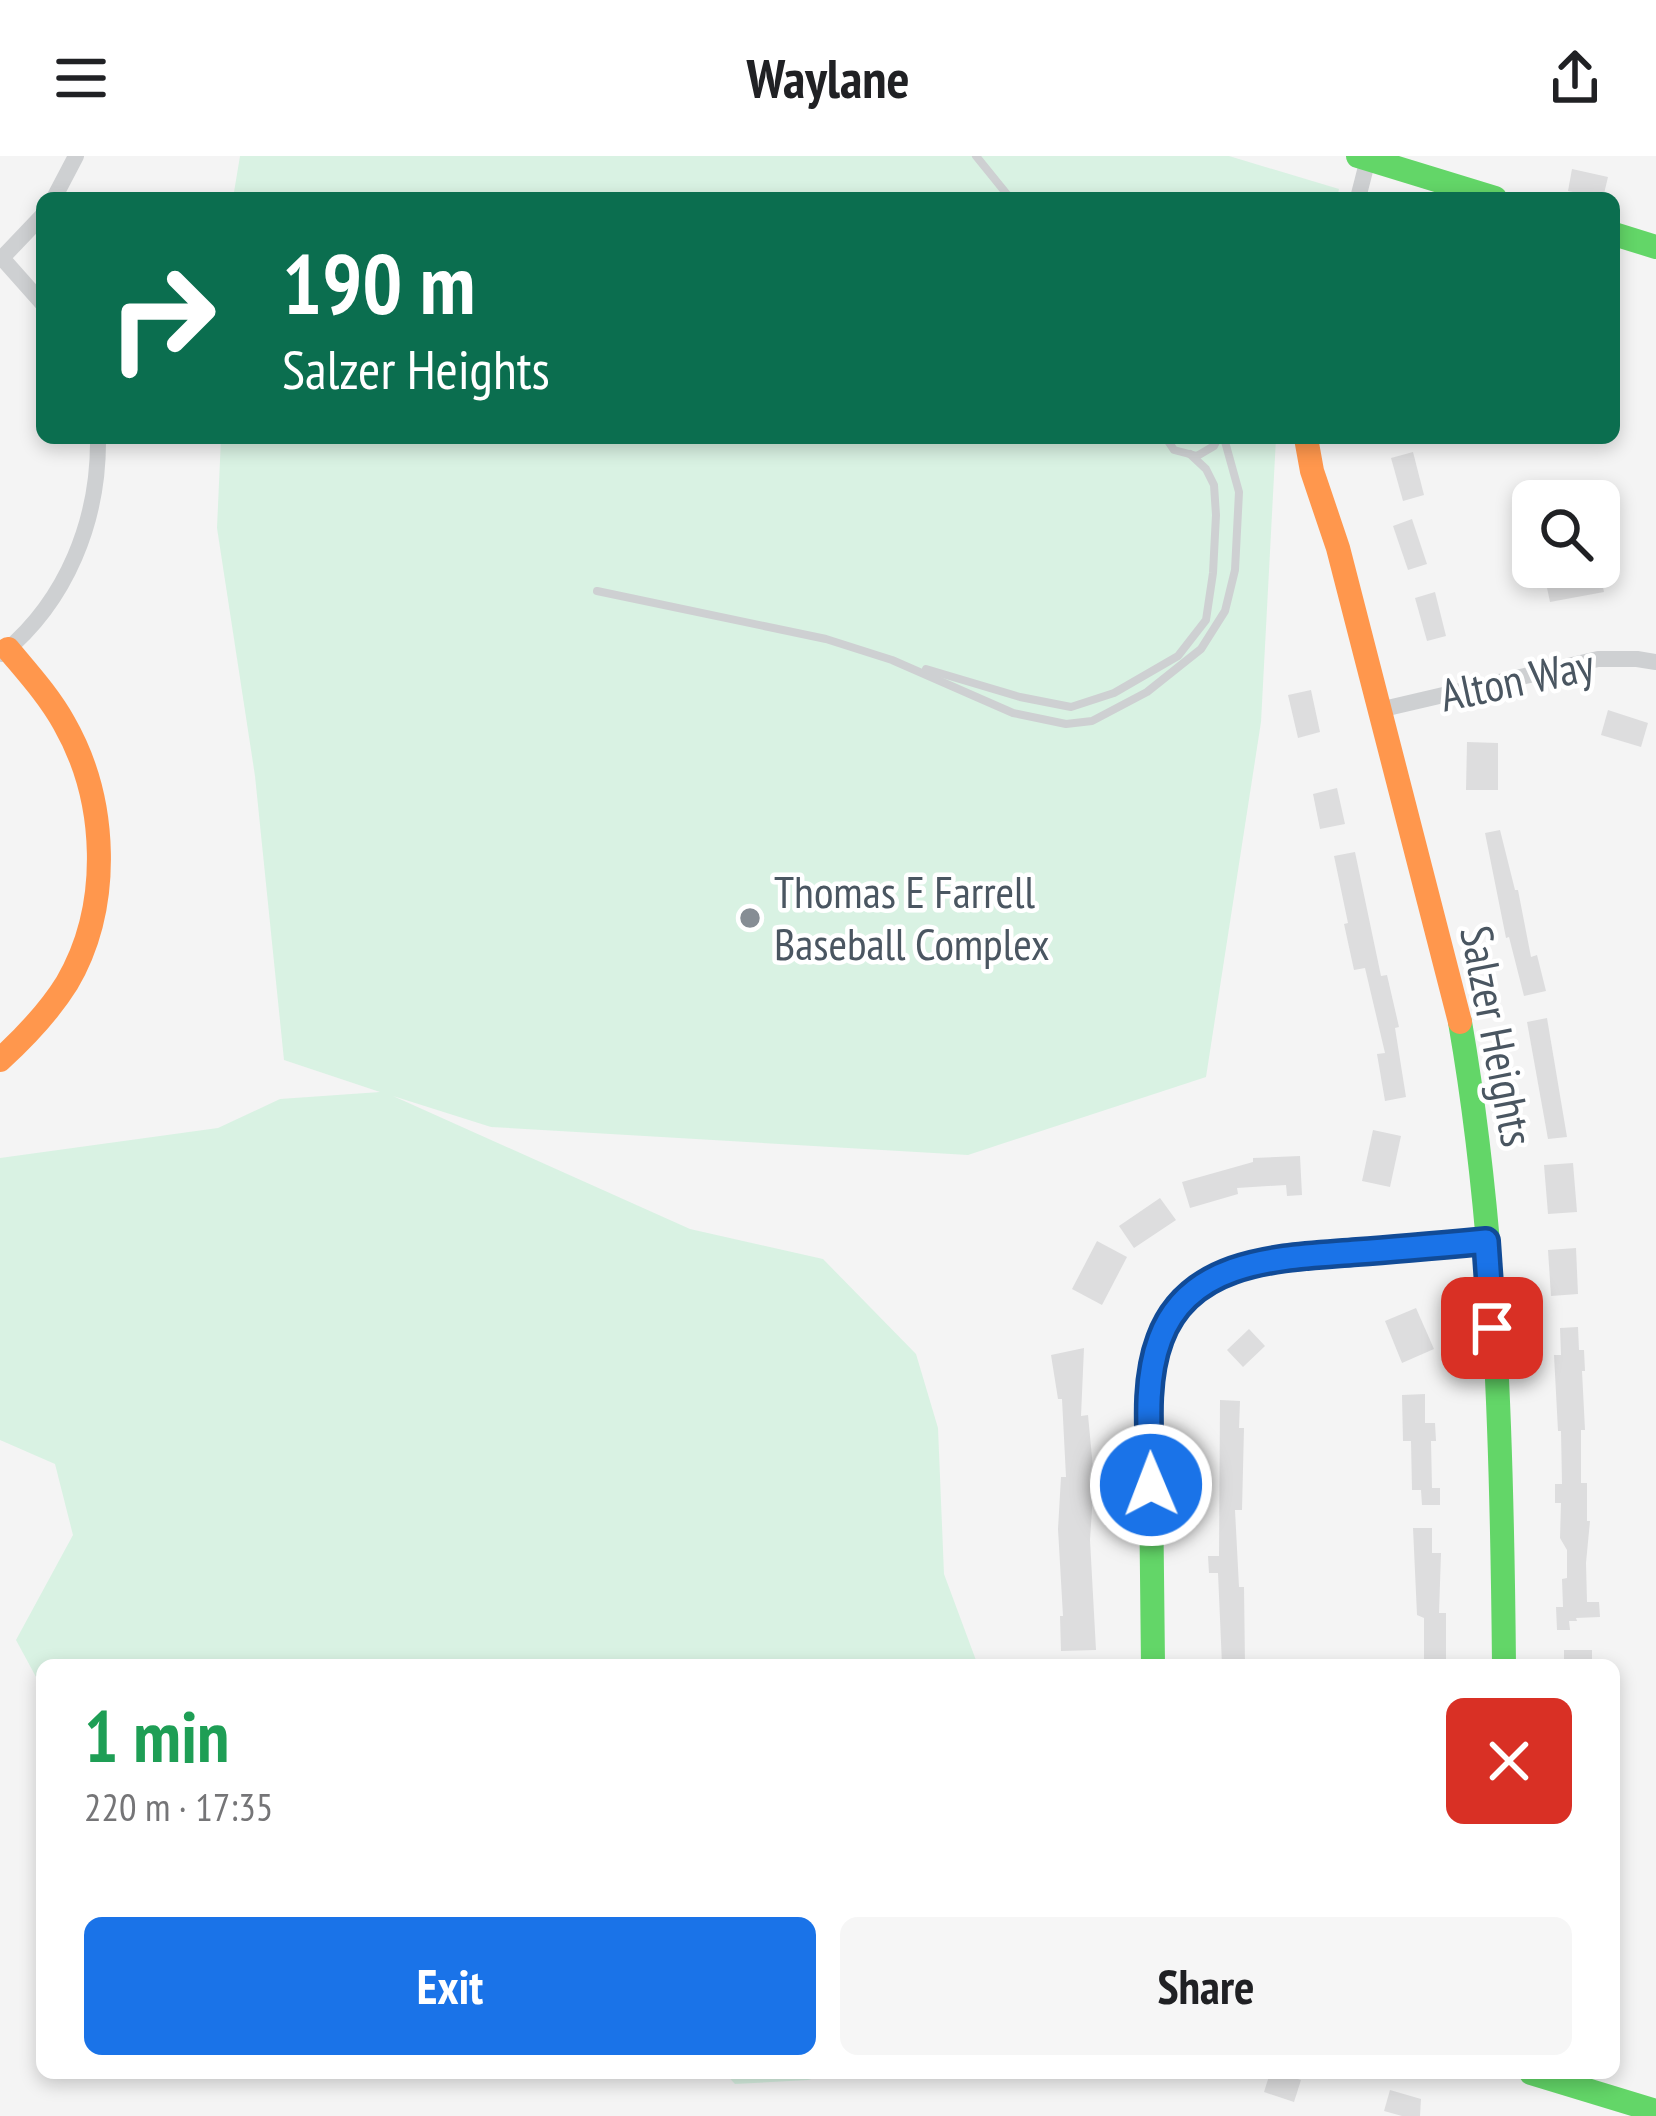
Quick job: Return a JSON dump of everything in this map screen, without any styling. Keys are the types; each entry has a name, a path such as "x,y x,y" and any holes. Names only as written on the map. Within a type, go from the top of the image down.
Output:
{"street":[{"path":"57,192 76,156"},
{"path":"1359,192 1365,157 1477,192"},
{"path":"36,223 1,259 36,297"},
{"path":"1620,236 1656,247"},
{"path":"0,1060 32,1032 56,1001 76,965 92,914 99,858 85,773 68,729 44,693 4,652 56,592 76,559 89,523 98,444"},
{"name":"Salzer Heights","path":"1307,444 1460,1023 1478,1132 1502,1457 1504,1659"},
{"name":"Alton Way","path":"1379,710 1598,659 1656,662"},
{"path":"1153,1659 1150,1395 1159,1341 1180,1305 1212,1279 1254,1263 1486,1241"},
{"path":"1552,2079 1656,2111"}],"lane":[{"path":"976,156 1005,192"},
{"path":"1170,444 1174,450 1197,456 1216,444"},
{"path":"892,660 1013,713 1066,724 1092,721 1147,692 1201,650 1225,610 1235,570 1239,492 1223,444"},
{"path":"597,591 826,639 1020,697 1071,707 1114,693 1178,656 1206,620 1213,574 1214,485 1190,454"}],"green space":[{"path":"240,156 1229,156 1339,189 1338,192 234,192"},
{"name":"Thomas E Farrell Baseball Complex","path":"221,444 1276,444 1261,722 1206,1077 968,1155 491,1127 393,1096 690,1229 823,1259 916,1354 938,1428 944,1574 976,1659 36,1659 36,1677 16,1640 73,1535 55,1464 0,1440 0,1158 218,1128 280,1099 380,1092 284,1060 255,776 217,528"},
{"path":"730,2079 812,2079 808,2080 735,2084"}],"building":[{"path":"1572,169 1608,177 1604,192 1568,191"},
{"path":"1413,452 1424,495 1403,501 1391,458"},
{"path":"1412,519 1427,564 1408,570 1393,526"},
{"path":"1547,588 1603,588 1604,592 1550,602"},
{"path":"1435,592 1446,636 1427,641 1415,598"},
{"path":"1311,690 1320,732 1298,738 1288,695"},
{"path":"1608,710 1648,723 1641,747 1601,735"},
{"path":"1467,742 1498,743 1498,790 1466,790"},
{"path":"1337,788 1345,824 1320,829 1313,794"},
{"path":"1500,830 1531,957 1537,955 1546,991 1524,996 1506,938 1485,833"},
{"path":"1355,852 1381,976 1387,975 1399,1027 1395,1028 1406,1097 1385,1101 1377,1054 1385,1053 1365,968 1354,970 1334,856"},
{"path":"1547,1018 1567,1137 1548,1139 1527,1022"},
{"path":"1373,1130 1401,1136 1390,1187 1362,1181"},
{"path":"1300,1156 1302,1195 1287,1196 1286,1185 1237,1188 1238,1194 1190,1208 1182,1182 1253,1162 1253,1158"},
{"path":"1573,1163 1577,1212 1548,1214 1544,1165"},
{"path":"1160,1198 1176,1220 1134,1248 1119,1226"},
{"path":"1097,1241 1127,1257 1102,1305 1072,1289"},
{"path":"1576,1248 1578,1294 1551,1296 1548,1250"},
{"path":"1416,1308 1434,1349 1402,1363 1385,1321"},
{"path":"1578,1327 1585,1371 1581,1483 1587,1483 1590,1521 1587,1602 1599,1602 1600,1617 1576,1618 1569,1621 1570,1630 1557,1630 1556,1607 1563,1607 1567,1550 1560,1538 1561,1503 1555,1503 1555,1484 1562,1484 1554,1355 1561,1355 1560,1328"},
{"path":"1249,1329 1265,1346 1243,1367 1227,1350"},
{"path":"1084,1348 1081,1416 1088,1415 1094,1479 1090,1540 1096,1650 1061,1651 1058,1529 1061,1477 1066,1477 1062,1399 1058,1399 1051,1355"},
{"path":"1425,1394 1425,1423 1435,1423 1432,1488 1440,1488 1440,1505 1422,1505 1421,1490 1412,1490 1411,1441 1403,1441 1402,1395"},
{"path":"1220,1400 1240,1401 1242,1510 1235,1510 1239,1587 1244,1587 1245,1659 1222,1659 1218,1573 1209,1573 1208,1556 1219,1556"},
{"path":"1413,1528 1432,1528 1432,1553 1441,1553 1439,1613 1446,1613 1446,1659 1424,1659 1424,1618 1417,1615"},
{"path":"1564,1650 1592,1650 1592,1659 1564,1659"},
{"path":"1268,2079 1301,2080 1294,2102 1264,2092"},
{"path":"1390,2090 1421,2099 1420,2116 1384,2111"}],"traffic: fast":[{"path":"1358,156 1475,192"},
{"path":"1620,236 1656,247"},
{"path":"1460,1022 1490,1262 1504,1659"},
{"path":"1153,1659 1150,1395 1159,1341 1180,1305 1212,1279 1254,1263 1485,1241"},
{"path":"1551,2079 1656,2111"}],"traffic: slow":[{"path":"1307,444 1460,1022"},
{"path":"0,1060 52,1004 82,953 92,921 99,853 96,819 79,753 52,703 8,649"}],"place":[{"name":"Thomas E Farrell Baseball Complex","path":"750,918"}],"route":[{"path":"1151,1485 1150,1395 1159,1341 1180,1305 1230,1270 1280,1258 1486,1241 1492,1328"}]}
